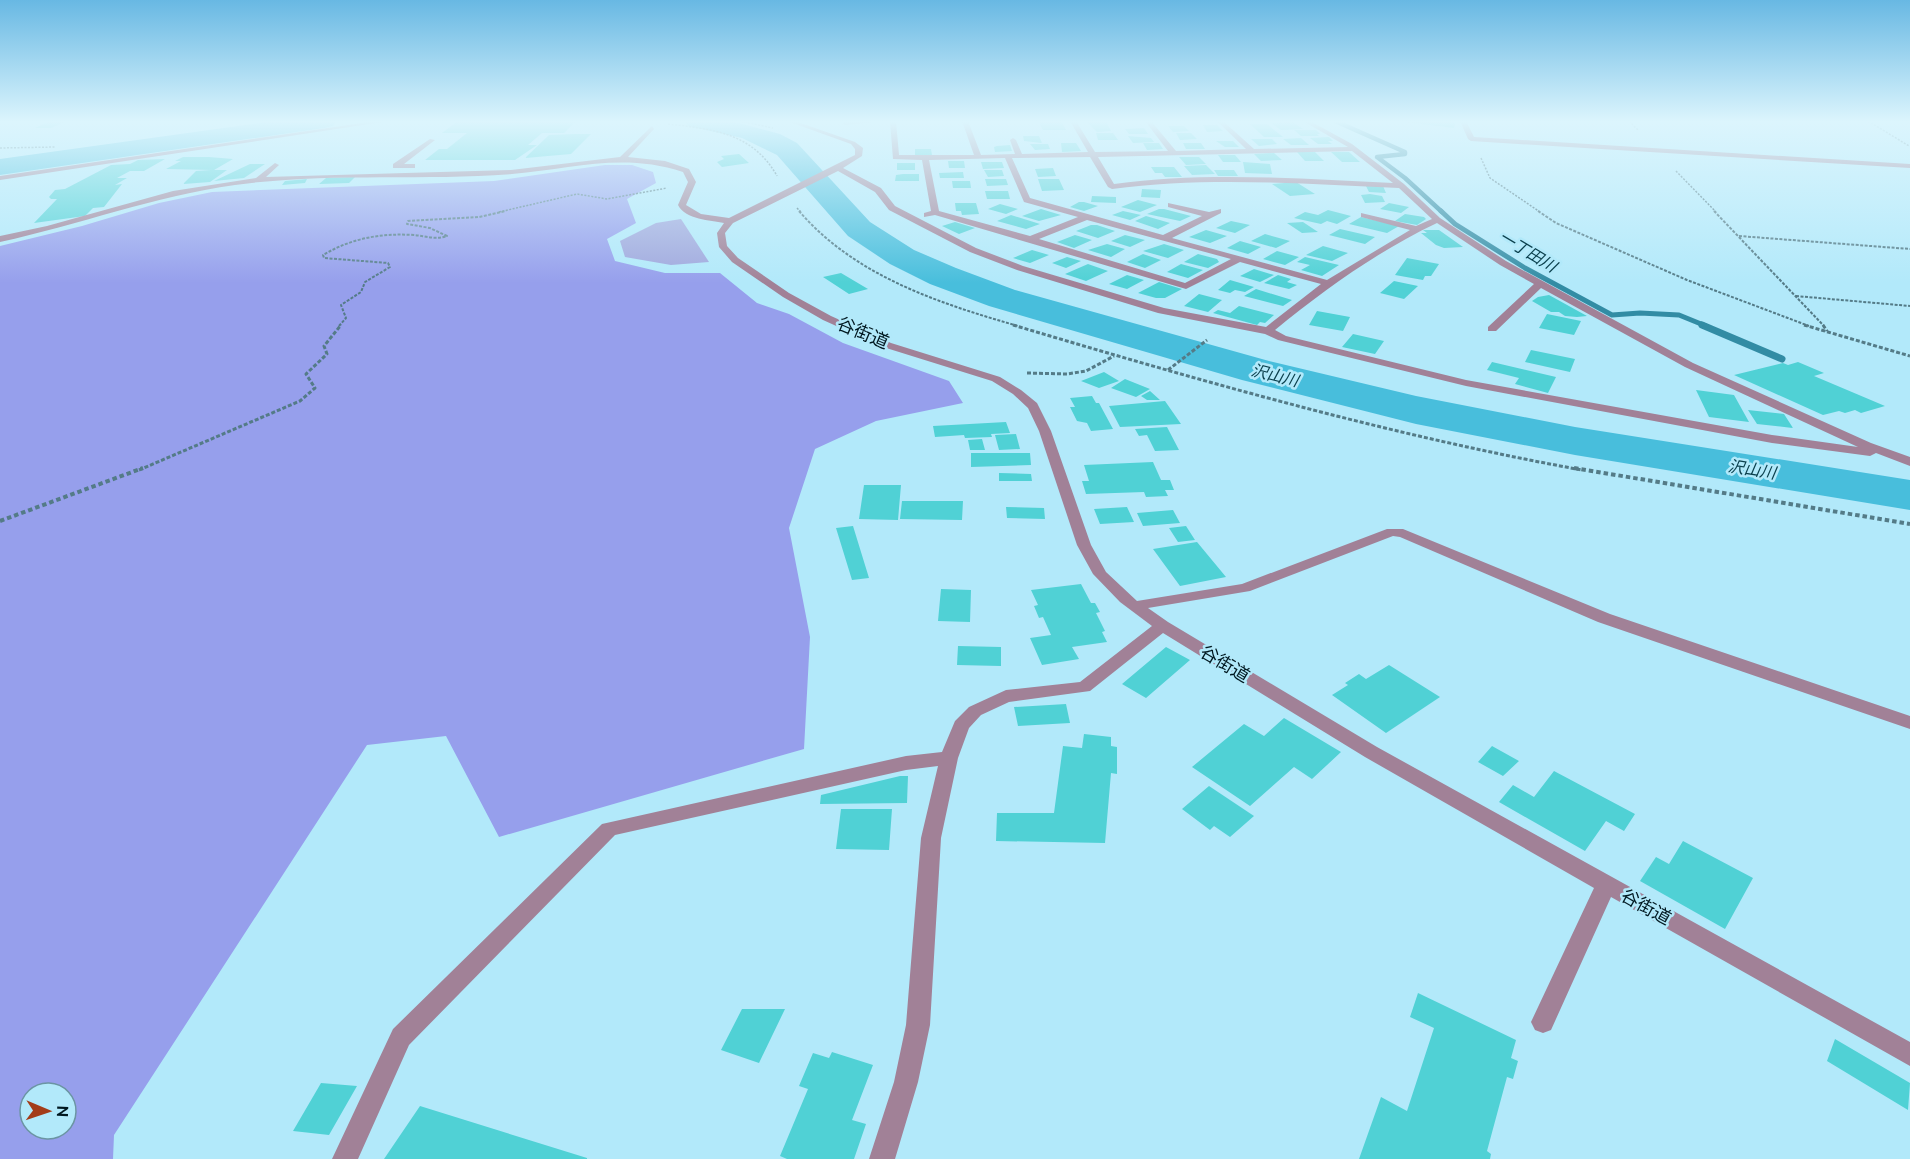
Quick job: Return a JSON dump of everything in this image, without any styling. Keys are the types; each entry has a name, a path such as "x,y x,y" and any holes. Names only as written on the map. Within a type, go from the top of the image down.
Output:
{"street":[{"path":"0,178 20,175"},
{"path":"256,181 263,175"},
{"path":"0,239 65,225 183,191 256,181 325,175"},
{"path":"688,175 691,184 682,205 684,209 699,216 730,221 824,175"},
{"path":"846,175 878,190 892,208 973,250 1031,271 1162,311 1268,331 1282,338 1466,383 1773,439 1894,454"},
{"path":"928,175 935,212"},
{"path":"1016,175 1027,200 1328,284"},
{"path":"1105,175 1112,187 1184,179 1243,177 1401,186"},
{"path":"1388,175 1437,220 1540,284 1689,365 1867,446 1894,454 1910,462"},
{"path":"1164,238 1214,213 1171,205"},
{"path":"914,220 935,212 1186,286 1239,259"},
{"path":"1364,215 1416,229"},
{"path":"1031,239 1086,217"},
{"path":"1268,331 1310,295 1416,229 1437,220"},
{"name":"谷街道","path":"730,221 721,233 723,247 735,260 786,295 868,337 996,379 1017,392 1033,406 1045,431 1084,545 1100,574 1134,606 1162,626 1371,752 1910,1055"},
{"path":"1492,329 1540,284"},
{"path":"1134,606 1245,588 1392,532 1403,533 1604,618 1910,723"},
{"path":"882,1159 906,1082 918,1025 931,838 949,758 961,724 975,711 1006,696 1084,687 1162,626"},
{"path":"345,1159 401,1037 609,829 906,763 949,758"},
{"path":"1543,1022 1606,885"}],"path":[{"path":"777,175 781,182"},
{"path":"1489,175 1548,219 1687,280 1827,332 1910,356"},
{"path":"1680,175 1822,323 1827,332"},
{"path":"0,521 66,500 137,472 300,401 315,388 306,374 327,354 324,346 346,318 341,305 361,292 365,282 390,267 388,263 373,260 324,258 323,255 329,250 372,234 404,234 438,239 447,236 430,228 407,224 408,221 417,219 479,217 577,194 606,199 691,184"},
{"path":"790,191 833,246 891,279 967,310 1115,356 1329,416 1457,445 1605,473 1910,524"},
{"path":"1738,236 1910,249"},
{"path":"1795,296 1910,306"},
{"path":"1168,370 1212,336"},
{"path":"996,379 1018,373 1067,374 1086,371 1115,356"}],"shaded area":[{"path":"535,175 654,175 656,183 627,199 636,223 607,239 615,261 665,273 720,273 757,303 789,314 843,343 949,381 963,403 876,421 815,449 789,528 810,637 804,749 499,837 446,736 367,745 114,1135 113,1159 0,1159 0,246 82,226 159,203 212,192 494,181"},
{"path":"681,219 709,262 671,265 625,257 620,241 656,223"}],"building":[{"path":"92,175 122,175 117,178 127,178 115,185 122,184 104,207 93,208 85,216 34,223 57,199 49,197 55,190 65,189"},
{"path":"192,175 220,175 210,182 183,184"},
{"path":"227,175 248,175 244,178 214,181"},
{"path":"896,175 919,175 919,181 895,181"},
{"path":"939,175 964,175 964,178 940,178"},
{"path":"987,175 1004,176 988,177"},
{"path":"1037,175 1056,176 1038,177"},
{"path":"1164,175 1182,177 1165,177"},
{"path":"355,177 349,183 319,184 326,178"},
{"path":"307,179 305,183 282,185 285,181"},
{"path":"985,179 1006,179 1008,185 987,186"},
{"path":"1038,179 1059,179 1064,190 1042,191"},
{"path":"952,181 970,181 971,188 953,188"},
{"path":"1296,182 1315,194 1290,196 1272,184"},
{"path":"1366,186 1383,186 1386,193 1369,192"},
{"path":"1142,189 1161,190 1160,198 1141,197"},
{"path":"985,191 1008,191 1010,199 987,199"},
{"path":"1361,195 1382,196 1385,202 1365,203"},
{"path":"1092,196 1116,197 1116,203 1091,202"},
{"path":"1138,200 1157,205 1140,212 1121,207"},
{"path":"1079,202 1098,206 1084,211 1070,207"},
{"path":"955,203 976,203 979,214 962,215 961,211 956,211"},
{"path":"1389,203 1409,207 1401,213 1380,209"},
{"path":"1000,204 1018,209 1006,214 988,209"},
{"path":"1041,209 1061,215 1039,221 1022,216"},
{"path":"1159,209 1191,216 1180,221 1147,214"},
{"path":"1328,210 1351,216 1337,224 1327,221 1321,224 1294,218 1305,212 1318,215"},
{"path":"1123,211 1141,215 1130,220 1112,215"},
{"path":"1405,214 1426,219 1417,225 1395,221"},
{"path":"1011,215 1040,224 1026,229 997,221"},
{"path":"1146,216 1170,223 1158,229 1135,221"},
{"path":"1361,217 1399,226 1387,233 1349,224"},
{"path":"1231,221 1250,225 1235,233 1216,228"},
{"path":"955,222 975,228 959,234 942,226"},
{"path":"1303,222 1318,232 1302,233 1287,223"},
{"path":"1091,225 1115,231 1098,238 1076,231"},
{"path":"1340,229 1375,237 1365,244 1329,235"},
{"path":"1206,230 1227,236 1210,243 1189,237"},
{"path":"1423,230 1439,230 1463,247 1444,248 1436,245 1421,233 1427,233"},
{"path":"1265,234 1290,241 1276,248 1251,241"},
{"path":"1075,235 1092,240 1074,248 1057,242"},
{"path":"1125,235 1145,240 1130,247 1111,241"},
{"path":"1240,241 1261,247 1248,254 1227,248"},
{"path":"1107,244 1125,249 1111,257 1088,250"},
{"path":"1164,244 1184,250 1168,258 1143,251"},
{"path":"1323,246 1348,253 1332,261 1306,255"},
{"path":"1032,250 1049,255 1030,263 1013,258"},
{"path":"1277,251 1299,257 1285,265 1263,259"},
{"path":"1143,254 1161,260 1145,268 1127,262"},
{"path":"1198,254 1217,259 1219,262 1208,268 1184,262"},
{"path":"1067,257 1081,261 1066,268 1052,263"},
{"path":"1305,257 1339,265 1322,276 1301,270 1310,265 1297,262"},
{"path":"1407,258 1439,264 1431,276 1425,276 1423,280 1395,275"},
{"path":"1088,264 1108,271 1086,281 1065,274"},
{"path":"1181,264 1203,270 1188,278 1167,272"},
{"path":"1254,269 1274,275 1260,282 1240,276"},
{"path":"841,273 868,289 849,294 823,277"},
{"path":"1127,275 1144,280 1127,289 1109,284"},
{"path":"1278,275 1291,279 1287,282 1297,285 1289,289 1264,283"},
{"path":"1230,280 1254,287 1245,292 1235,290 1230,293 1218,290"},
{"path":"1394,281 1418,286 1404,299 1380,293"},
{"path":"1159,282 1182,289 1165,298 1138,293"},
{"path":"1256,289 1292,300 1283,306 1244,296"},
{"path":"1199,294 1222,300 1208,312 1184,306"},
{"path":"1549,295 1587,316 1565,316 1559,312 1551,312 1532,301"},
{"path":"1239,306 1274,315 1265,323 1260,322 1257,325 1213,313 1218,310 1230,313"},
{"path":"1317,311 1350,317 1343,331 1309,325"},
{"path":"1547,314 1581,321 1574,335 1539,328"},
{"path":"1353,334 1384,341 1375,354 1342,347"},
{"path":"1531,350 1575,359 1570,372 1525,362"},
{"path":"1492,362 1556,377 1548,393 1515,384 1519,378 1487,370"},
{"path":"1798,362 1824,373 1814,376 1885,406 1861,413 1855,410 1823,415 1734,375 1783,363 1788,365"},
{"path":"1104,372 1119,381 1099,388 1081,381"},
{"path":"1125,379 1150,389 1136,397 1111,388"},
{"path":"1696,390 1734,395 1749,422 1709,417"},
{"path":"1150,391 1160,400 1147,400 1141,396"},
{"path":"1092,396 1096,403 1099,403 1113,429 1091,431 1087,423 1077,421 1070,407 1075,407 1070,398"},
{"path":"1165,401 1181,424 1120,427 1109,406"},
{"path":"1748,410 1784,414 1793,428 1757,424"},
{"path":"1006,422 1010,433 991,434 992,437 965,438 964,435 935,437 933,426"},
{"path":"1167,427 1179,450 1155,451 1147,435 1139,436 1135,429"},
{"path":"1016,434 1020,449 999,450 995,435"},
{"path":"982,439 985,450 970,450 968,440"},
{"path":"971,453 1030,453 1031,465 971,467"},
{"path":"1153,462 1161,480 1170,480 1174,490 1165,490 1168,496 1146,497 1144,492 1086,494 1082,481 1089,481 1084,465"},
{"path":"999,473 1031,474 1032,481 999,481"},
{"path":"864,485 901,485 898,520 859,519"},
{"path":"902,501 963,501 962,520 900,519"},
{"path":"1006,507 1044,508 1045,519 1007,518"},
{"path":"1127,507 1134,522 1100,524 1094,509"},
{"path":"1173,510 1180,523 1143,526 1137,513"},
{"path":"853,526 869,578 852,580 836,528"},
{"path":"1186,526 1195,540 1178,542 1169,528"},
{"path":"1197,542 1226,577 1180,586 1153,549"},
{"path":"1081,584 1091,603 1095,603 1100,612 1096,613 1105,631 1102,632 1107,642 1072,647 1079,659 1042,665 1030,638 1051,635 1043,617 1039,618 1034,606 1038,605 1031,590"},
{"path":"941,589 971,590 970,622 938,621"},
{"path":"958,646 1001,647 1001,666 957,665"},
{"path":"1166,647 1190,660 1146,698 1122,684"},
{"path":"1389,665 1440,697 1386,733 1332,695 1348,685 1345,683 1359,674 1366,679"},
{"path":"1066,704 1070,723 1018,726 1014,707"},
{"path":"1284,718 1341,752 1312,779 1294,767 1250,806 1192,767 1244,724 1264,736"},
{"path":"1084,734 1111,737 1111,746 1117,747 1117,774 1111,773 1105,843 996,841 997,813 1054,813 1063,746 1082,748"},
{"path":"1492,746 1519,761 1503,776 1478,762"},
{"path":"1554,771 1635,814 1624,831 1606,821 1585,851 1499,802 1513,785 1534,797"},
{"path":"908,776 907,803 820,804 821,795"},
{"path":"1209,786 1254,816 1230,837 1214,826 1210,830 1182,809"},
{"path":"841,809 892,809 889,850 836,849"},
{"path":"1683,841 1753,878 1725,929 1640,881 1656,857 1669,864"},
{"path":"1418,993 1516,1040 1511,1058 1518,1061 1513,1079 1507,1077 1487,1151 1491,1154 1490,1159 1359,1159 1381,1097 1407,1111 1434,1028 1410,1017"},
{"path":"742,1009 785,1009 759,1063 721,1050"},
{"path":"1835,1039 1910,1083 1908,1110 1827,1061"},
{"path":"832,1052 873,1065 852,1120 866,1124 854,1159 787,1159 780,1156 808,1089 799,1086 813,1053 829,1058"},
{"path":"321,1083 357,1086 329,1135 293,1131"},
{"path":"420,1106 587,1158 587,1159 384,1159"}],"waterway":[{"name":"沢山川","path":"810,175 859,229 902,257 943,276 1002,298 1257,371 1416,410 1575,441 1910,495"},
{"name":"一丁田川","path":"1401,175 1442,212"},
{"name":"一丁田川","path":"1441,211 1455,224 1525,268 1612,315 1640,313 1679,315 1706,326"},
{"name":"一丁田川","path":"1702,325 1782,359"}]}
